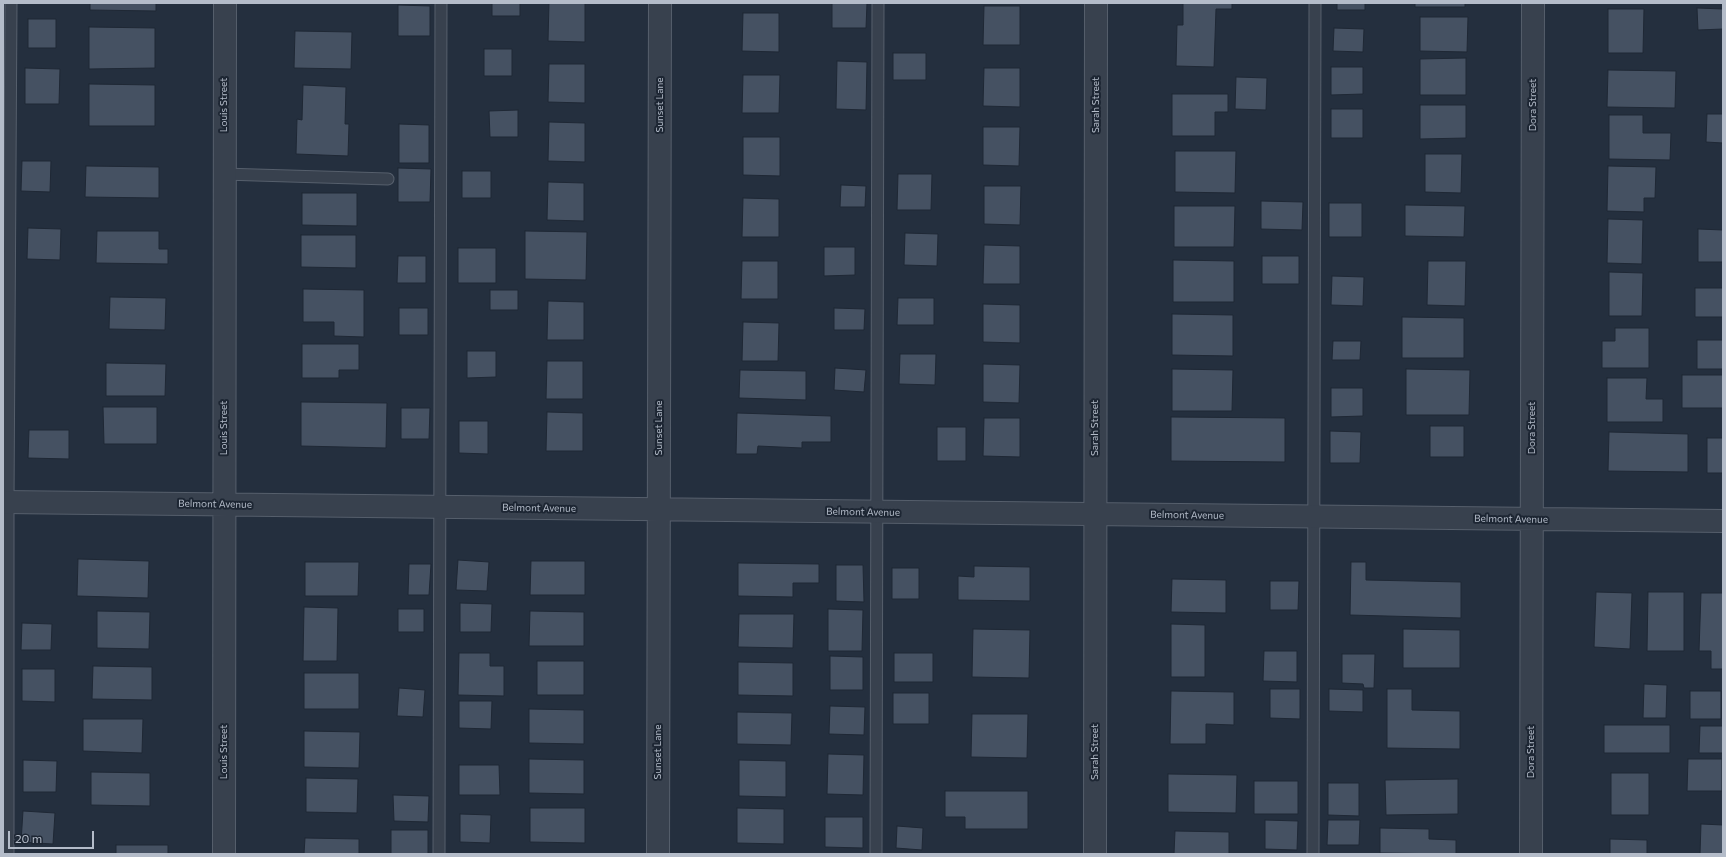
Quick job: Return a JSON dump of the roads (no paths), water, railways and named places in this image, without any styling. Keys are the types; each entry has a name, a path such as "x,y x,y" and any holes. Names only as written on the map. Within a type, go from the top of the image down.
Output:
{"street":[{"name":"Louis Street","path":"224,854 225,504 223,174 225,3"},
{"name":"Sunset Lane","path":"658,854 660,3"},
{"name":"Sarah Street","path":"1095,854 1094,514 1096,3"},
{"name":"Dora Street","path":"1531,854 1533,3"},
{"name":"Belmont Avenue","path":"5,502 1723,521"}],"lane":[{"path":"8,854 5,502 11,3"},
{"path":"439,854 441,3"},
{"path":"876,854 878,3"},
{"path":"1313,854 1315,516 1315,3"},
{"path":"223,174 388,179"}]}
